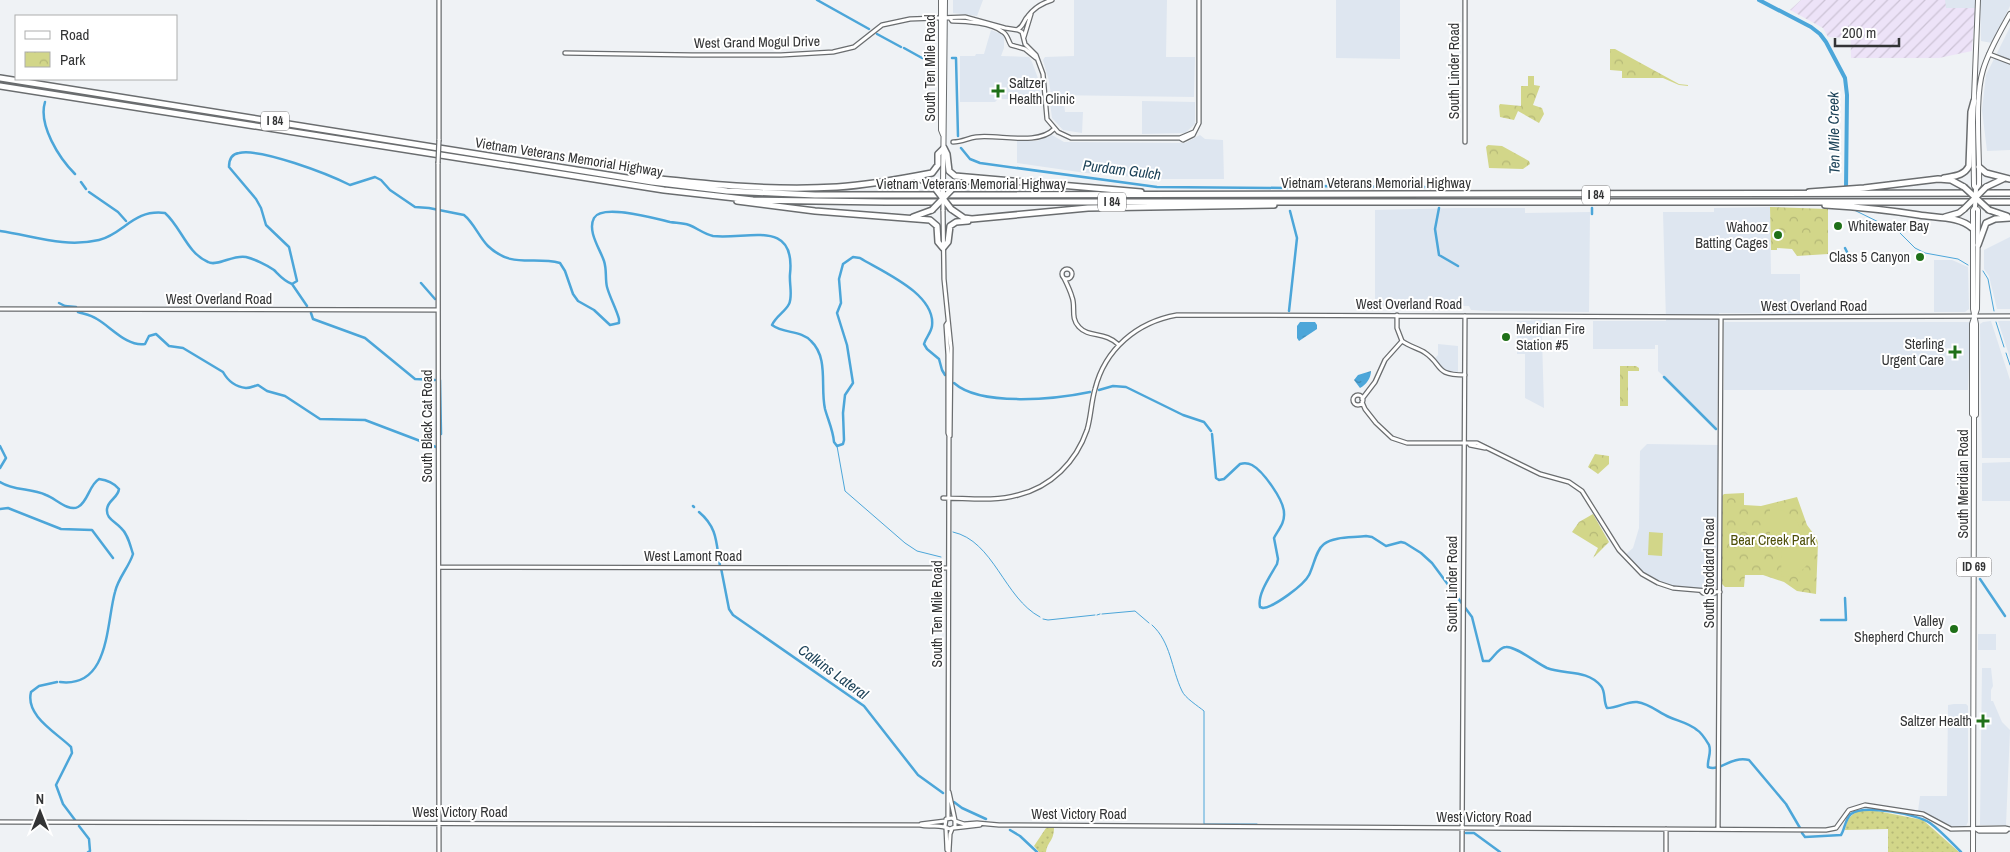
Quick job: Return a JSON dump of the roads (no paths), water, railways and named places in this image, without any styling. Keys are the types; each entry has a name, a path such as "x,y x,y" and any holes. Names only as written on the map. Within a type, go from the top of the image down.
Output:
{"highway":[{"name":"Vietnam Veterans Memorial Highway","path":"0,78 550,166 682,186 757,193 815,195 2010,194"},
{"name":"Vietnam Veterans Memorial Highway","path":"0,86 655,189 717,197 791,201 886,202 2010,202"},
{"path":"1781,195 1864,188 1959,175 1967,169 1970,162 1971,112 1976,102"},
{"path":"550,166 681,182 756,187 838,187 932,173 938,165 938,154 944,148 947,154 948,167 952,174 984,179 1154,194"},
{"path":"1980,167 1986,173 2008,179"},
{"path":"908,178 922,178 935,188 951,209 964,218 980,219"},
{"path":"1938,178 1951,180 1964,187 1988,210 2010,217"},
{"path":"902,218 920,216 932,210 954,187 969,180 984,179"},
{"path":"1942,218 1959,213 1986,187 2008,179"},
{"path":"717,197 777,207 934,222 938,229 938,242 943,251"},
{"path":"943,251 948,242 948,229 953,223 980,219 1088,208 1303,205 1328,202"},
{"path":"1767,202 1858,207 1942,218 1966,223 1972,228"},
{"path":"1978,245 1986,224 1995,219 2010,217"}],"main road":[{"name":"South Ten Mile Road","path":"941,0 945,130 943,135 943,197"},
{"name":"South Ten Mile Road","path":"942,18 945,0"},
{"name":"South Meridian Road","path":"1976,189 1974,186 1978,0"},
{"name":"South Meridian Road","path":"1973,852 1974,416 1972,414 1972,324 1977,309 1978,210 1975,207 1975,198 1976,189 1979,185 1980,167 1976,102 1988,54 2010,14"},
{"name":"South Meridian Road","path":"1975,207 1972,210 1973,310 1975,316"}],"street":[{"name":"South Black Cat Road","path":"439,0 439,852"},
{"path":"1008,38 1009,33 1023,26 1040,4 1052,0"},
{"path":"950,18 971,18 1022,32 1026,46 1036,55 1045,82 1046,115 1054,129 1063,135 1071,138 1180,138 1195,131 1199,119 1199,0"},
{"name":"South Linder Road","path":"1465,0 1465,142"},
{"path":"1018,47 1024,39 1031,14"},
{"name":"West Grand Mogul Drive","path":"565,53 781,55 833,52 854,47 882,25 891,22 910,18 950,18"},
{"path":"950,18 952,21 972,22 1000,30 1005,33 1011,46 1025,49 1036,58"},
{"path":"1988,54 2010,62"},
{"path":"953,142 978,137 1042,137 1054,129"},
{"name":"South Ten Mile Road","path":"943,197 943,267 951,342 949,414 948,791 946,827"},
{"path":"1070,290 1062,272 1068,269 1072,274 1069,279 1070,290 1074,317 1078,326 1088,332 1108,336 1119,344"},
{"path":"1064,278 1069,279"},
{"name":"West Overland Road","path":"0,310 438,310"},
{"name":"West Overland Road","path":"943,498 998,498 1020,495 1042,486 1060,472 1073,458 1082,443 1099,375 1110,355 1133,332 1145,325 1177,315 1721,318 2010,316"},
{"path":"1396,315 1397,328 1402,341 1425,352 1439,369 1445,373 1464,375"},
{"name":"South Linder Road","path":"1462,852 1465,316"},
{"name":"South Stoddard Road","path":"1718,829 1721,318"},
{"path":"1359,405 1361,399 1376,382 1384,360 1402,341"},
{"path":"1365,409 1354,404 1355,396 1361,399 1365,409 1384,433 1401,442 1477,443 1540,474 1564,480 1586,495 1619,550 1648,578 1666,586 1680,589 1715,590 1718,592"},
{"name":"West Lamont Road","path":"439,567 948,568"},
{"name":"South Ten Mile Road","path":"948,791 955,821"},
{"name":"West Victory Road","path":"0,822 920,824 953,828 980,825 1831,829 1838,826 1849,810 1865,805 1923,814 1950,829 2006,831 2009,829"},
{"name":"West Victory Road","path":"920,824 947,819 980,825"},
{"path":"949,852 950,834 955,821"},
{"path":"946,827 947,850 949,852"},
{"path":"1666,829 1666,852"}],"water":[{"path":"1300,322 1315,322 1317,329 1299,341 1297,338 1297,326"},
{"path":"1371,371 1368,381 1360,388 1354,380 1358,375"}],"waterway":[{"name":"Purdam Gulch","path":"817,0 869,29"},
{"name":"Ten Mile Creek","path":"1759,0 1811,27 1820,34 1845,78 1847,95 1846,189"},
{"name":"Purdam Gulch","path":"877,34 901,47"},
{"name":"Purdam Gulch","path":"904,48 922,58 935,58"},
{"name":"Purdam Gulch","path":"952,58 956,58 958,136"},
{"path":"45,102 44,121 51,141 75,174"},
{"name":"Purdam Gulch","path":"961,148 970,159 980,163 1157,187 1425,187"},
{"path":"0,231 61,242 86,242 108,237 137,218 145,215 165,213 176,225 195,253 208,262 216,263 236,257 246,257 271,268 284,280 292,284 297,281 289,247 266,225 256,199 229,167 231,158 236,154 249,152 263,154 311,169 350,185 375,177 415,207 464,215 488,246 497,253 514,260 560,263 565,271 573,294 578,301 594,310 610,325 619,323 619,319 607,287 604,261 592,229 594,218 599,214 618,212 642,215 689,225 713,236 754,235 777,238 785,245 790,256 791,297 787,307 772,325 782,330 802,335 817,348 822,364 825,409 834,442 837,446 843,444 845,395 853,383 847,345 837,313 841,303 839,279 843,264 853,257 860,258 894,277 917,294 926,304 931,314 932,326 924,344 939,359 945,375"},
{"path":"81,182 86,189"},
{"path":"89,192 118,212 126,221"},
{"path":"1439,208 1435,229 1439,255 1458,266"},
{"path":"1592,208 1592,214"},
{"name":"Ten Mile Creek","path":"1852,209 1899,232 1915,248 1925,253 1958,259 1968,265"},
{"name":"Purdam Gulch","path":"1289,311 1297,238 1290,211"},
{"path":"1840,257 1839,261 1846,260 1848,254 1845,248"},
{"name":"Ten Mile Creek","path":"1983,271 1988,279 1994,311"},
{"name":"Calkins Lateral","path":"421,283 435,299"},
{"path":"292,284 307,306"},
{"path":"59,303 65,306 76,307"},
{"path":"78,312 95,318 126,340 138,344 145,344 149,336 156,334 169,346 183,348 223,372 236,385 246,388 258,385 267,391 285,396 320,419 365,420 436,447"},
{"path":"311,313 313,319 365,338 415,379 435,380"},
{"name":"Ten Mile Creek","path":"1996,322 2004,347"},
{"name":"Ten Mile Creek","path":"2006,353 2010,365"},
{"path":"1664,377 1716,429"},
{"path":"440,380 441,434"},
{"path":"954,383 966,391 982,396 1000,398 1040,399 1090,392"},
{"path":"1099,390 1113,386 1126,387 1183,415 1204,422 1211,431"},
{"path":"1212,434 1216,478 1219,480 1224,479 1240,464 1252,465 1262,473 1272,486 1283,507 1283,520 1274,538 1278,559 1277,564 1262,591 1260,607 1268,607 1274,604 1301,584 1309,575 1319,550 1328,541 1339,538 1366,536 1372,537 1386,546 1401,542 1405,543 1432,563 1472,617 1483,661 1489,661 1503,647 1510,647 1547,668 1589,677 1603,688 1607,708 1637,702 1646,704 1669,717 1691,726 1701,733 1709,745 1708,767 1717,767 1736,760 1749,760 1786,804 1800,828"},
{"path":"0,446 6,458 0,468"},
{"path":"837,446 845,491 905,543 917,551 941,557"},
{"path":"0,482 11,487 40,493 70,508 81,505 93,485 99,479 110,482 119,489 117,495 109,503 107,512 109,518 125,533 133,554 116,587 107,636 97,665 88,675 76,681 60,682"},
{"path":"0,509 8,508 61,529 92,530 113,558"},
{"name":"Calkins Lateral","path":"699,512 713,530 720,566"},
{"path":"953,532 967,537 979,546 1017,597 1040,617"},
{"name":"Calkins Lateral","path":"721,568 729,609 733,615 864,706 918,775 943,793"},
{"path":"1980,579 2005,616"},
{"path":"1821,620 1846,620 1845,598"},
{"path":"1102,614 1135,611 1149,623"},
{"path":"1043,619 1095,615"},
{"path":"1152,625 1167,647 1178,682 1184,694 1204,711 1204,824 1257,824"},
{"path":"57,682 39,686 31,692 30,701 37,716 71,747 72,753 56,785 63,804 75,820"},
{"name":"Calkins Lateral","path":"954,802 962,808 986,819"},
{"path":"1802,833 1805,837 1841,835 1847,819 1857,811 1890,811 1914,816 1930,823 1961,852"},
{"path":"79,826 89,839 90,851 88,852"},
{"name":"Calkins Lateral","path":"1010,830 1020,836 1037,852"},
{"path":"1466,833 1474,833 1500,852"}],"place":[{"name":"Saltzer Health Clinic","path":"998,91"},
{"name":"Whitewater Bay","path":"1838,226"},
{"name":"Wahooz Batting Cages","path":"1778,235"},
{"name":"Class 5 Canyon","path":"1920,257"},
{"name":"Meridian Fire Station #5","path":"1506,337"},
{"name":"Sterling Urgent Care","path":"1955,352"},
{"name":"Valley Shepherd Church","path":"1954,629"},
{"name":"Saltzer Health","path":"1983,721"}],"park label":[{"name":"Bear Creek Park","path":"1773,540"}]}
